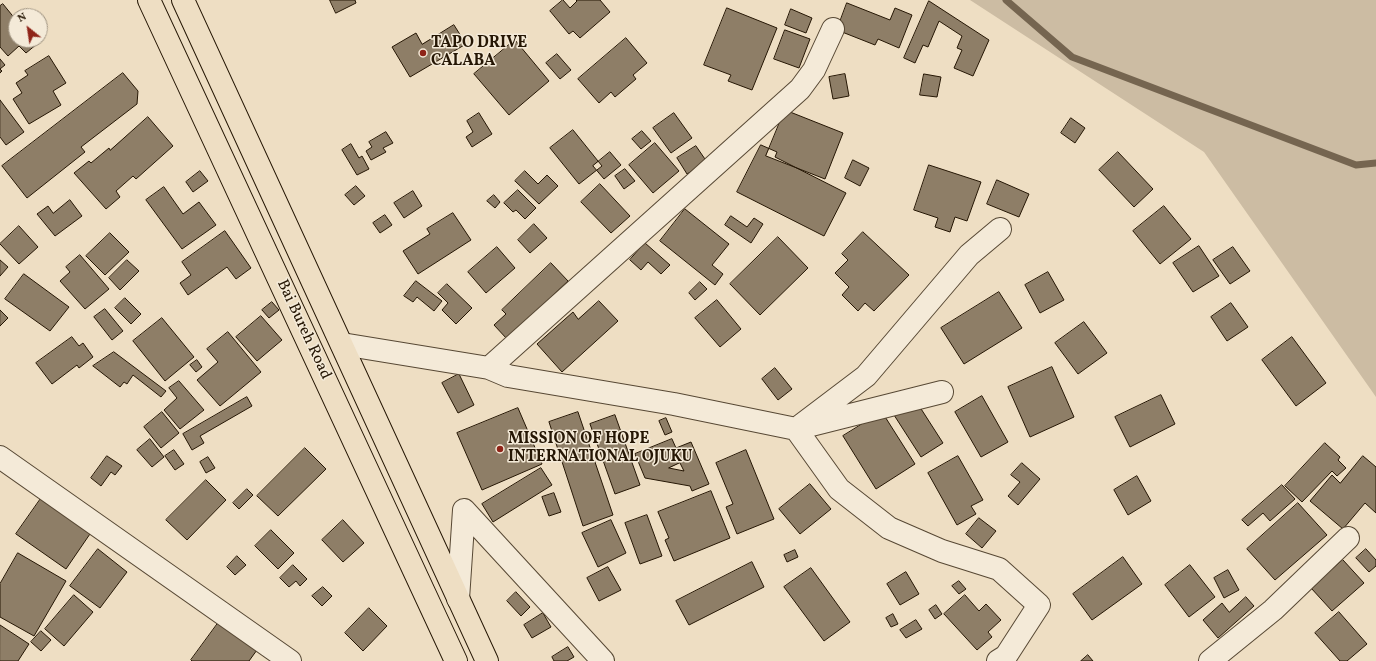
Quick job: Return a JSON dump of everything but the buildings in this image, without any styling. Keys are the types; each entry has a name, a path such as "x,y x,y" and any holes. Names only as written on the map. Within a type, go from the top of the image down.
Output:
{"highway":[{"name":"Bai Bureh Road","path":"149,0 456,661"},
{"name":"Bai Bureh Road","path":"183,0 487,661"}],"street":[{"path":"489,368 800,89 814,70 833,28"},
{"path":"796,429 866,376 969,255 1000,229"},
{"path":"342,344 489,368 508,376 674,404 796,429 861,411 942,392"},
{"path":"796,429 839,489 890,528 942,550 999,569 1039,604 1006,656 998,661"},
{"path":"0,457 290,661"},
{"path":"458,599 464,510 603,661"},
{"path":"1210,661 1273,610 1348,538"}],"shaded area":[{"path":"970,0 1376,0 1376,397 1204,152"}],"waterway":[{"path":"1006,0 1072,57 1356,165 1376,163"}],"place":[{"name":"TAPO DRIVE CALABA","path":"423,53"},
{"name":"MISSION OF HOPE INTERNATIONAL OJUKU","path":"500,449"}]}
